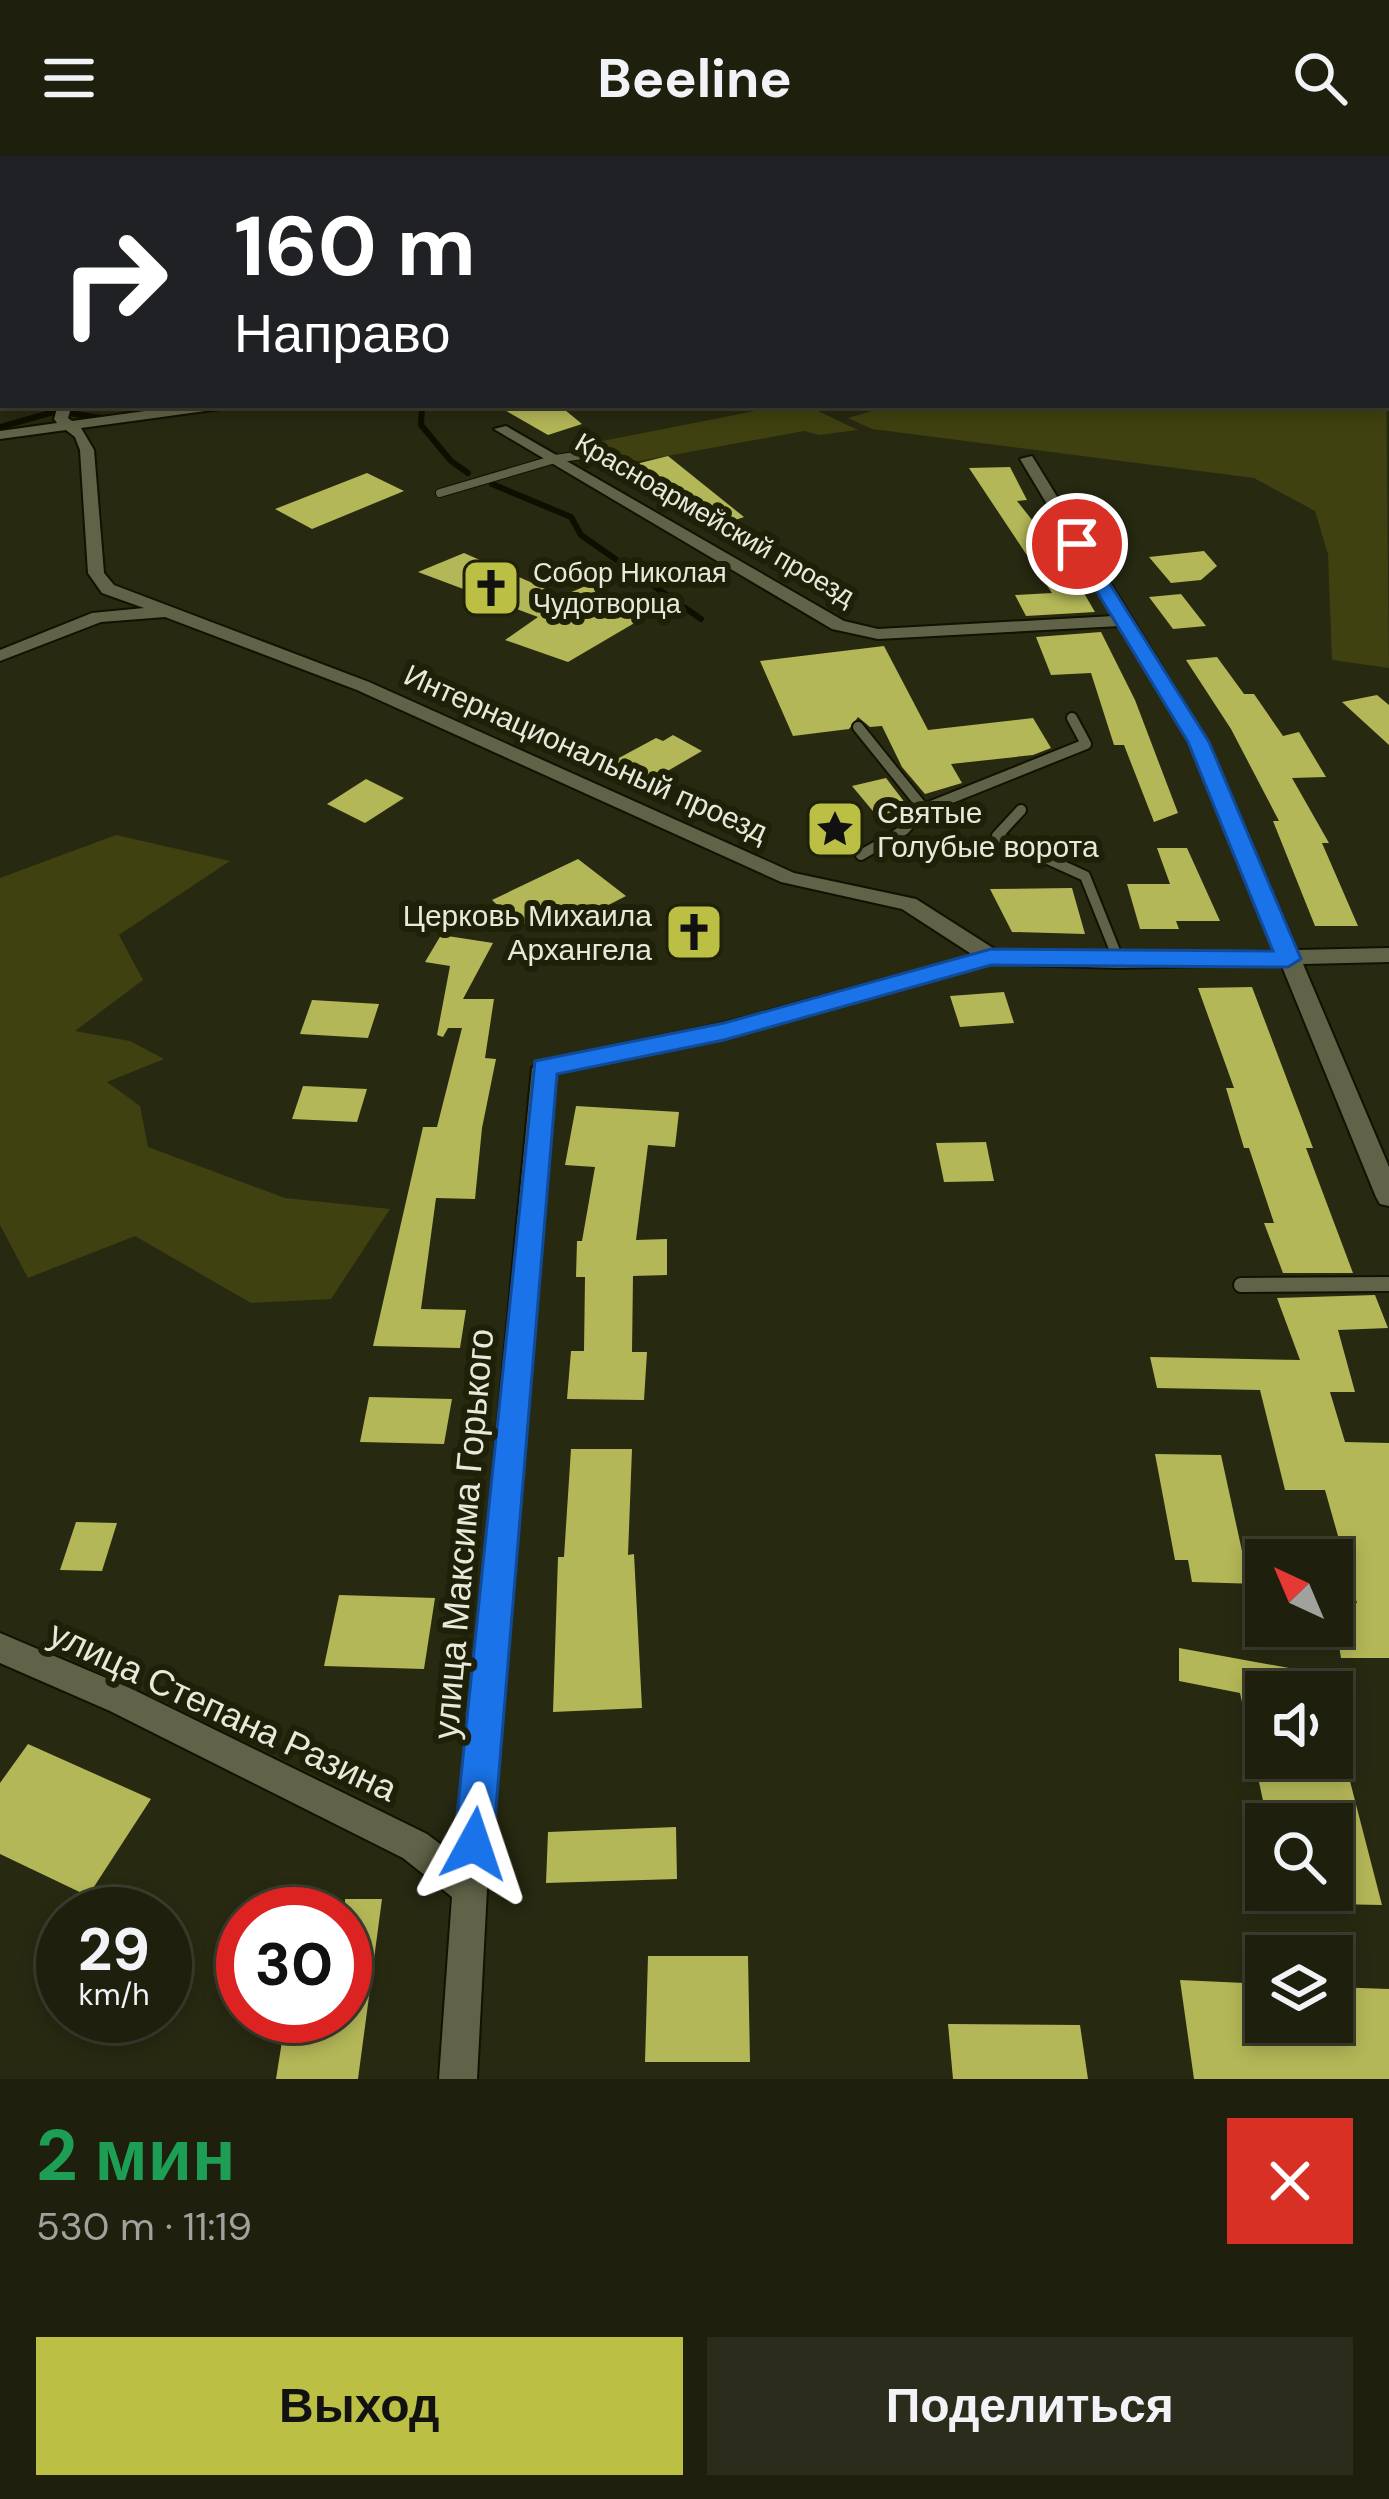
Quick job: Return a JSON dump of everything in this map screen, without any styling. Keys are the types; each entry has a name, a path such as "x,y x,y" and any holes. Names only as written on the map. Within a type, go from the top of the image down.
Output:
{"street":[{"path":"0,435 64,413 162,408"},
{"name":"Интернациональный проезд","path":"64,413 87,450 96,573 108,589 364,686 788,878 909,904 991,957"},
{"name":"Красноармейский проезд","path":"501,429 838,626 878,634 1124,621"},
{"path":"1027,459 1199,742 1389,1196"},
{"path":"0,656 98,617 171,610"},
{"path":"991,957 1119,961 1389,955"},
{"name":"улица Максима Горького","path":"458,2079 470,1889 544,1068 724,1031 991,957"},
{"name":"улица Степана Разина","path":"0,1648 121,1700 415,1846 470,1889"}],"lane":[{"path":"440,493 555,459 589,454"},
{"path":"861,855 904,830 924,809 1086,745 1072,718"},
{"path":"858,727 924,809"},
{"path":"1021,810 997,836 1085,876 1119,961"},
{"path":"1241,1286 1389,1285"}],"shaded area":[{"path":"771,408 811,408 858,430 819,435 804,431 607,467 577,446"},
{"path":"883,408 1386,408 1389,668 1332,660 1328,554 1315,511 1254,478 872,429 848,418"},
{"path":"116,835 230,861 119,935 143,980 75,1031 130,1041 164,1059 107,1082 140,1106 148,1147 285,1198 390,1209 331,1299 251,1303 135,1236 28,1278 0,1225 0,878"}],"building":[{"path":"501,408 563,408 582,424 548,435"},
{"path":"668,456 744,517 715,527 636,464"},
{"path":"1010,467 1027,500 1017,501 1067,564 1095,612 1026,616 1015,595 1052,593 969,468"},
{"path":"367,473 404,491 312,529 275,509"},
{"path":"1204,551 1217,566 1201,580 1171,583 1149,557"},
{"path":"464,553 562,596 588,585 643,618 568,662 505,640 538,617 418,572"},
{"path":"1181,594 1206,626 1173,629 1149,597"},
{"path":"1101,632 1135,700 1178,813 1154,822 1124,745 1114,745 1091,673 1051,675 1036,637"},
{"path":"884,646 928,730 1033,718 1051,748 1033,755 951,764 962,783 925,794 902,767 882,726 870,727 858,717 849,729 793,736 760,661"},
{"path":"1217,657 1244,694 1254,694 1283,736 1299,732 1326,777 1292,778 1329,843 1322,843 1358,926 1315,926 1273,821 1279,821 1231,729 1186,660"},
{"path":"1377,695 1389,705 1389,745 1342,702"},
{"path":"673,735 702,751 640,787 604,766 656,738 663,741"},
{"path":"886,778 909,808 877,816 852,786"},
{"path":"366,779 404,798 365,823 327,804"},
{"path":"1157,848 1187,848 1220,921 1176,921 1179,929 1140,929 1127,884 1170,884"},
{"path":"578,859 626,896 583,918 568,906 519,926 492,900"},
{"path":"1072,888 1085,934 1012,932 990,889"},
{"path":"441,935 493,943 463,999 494,999 485,1058 496,1059 482,1128 475,1199 436,1198 421,1309 466,1310 460,1348 373,1346 423,1127 437,1127 462,1028 448,1028 443,1037 437,1035 450,966 425,962"},
{"path":"1252,987 1313,1148 1306,1148 1353,1273 1283,1273 1264,1223 1274,1223 1249,1148 1244,1148 1226,1088 1234,1088 1198,988"},
{"path":"1004,992 1014,1023 960,1027 950,996"},
{"path":"312,1000 379,1004 368,1038 300,1034"},
{"path":"303,1086 367,1089 357,1122 292,1119"},
{"path":"576,1106 679,1112 675,1147 648,1145 636,1240 667,1239 667,1275 633,1276 632,1352 647,1352 644,1400 567,1399 571,1351 584,1351 585,1277 576,1277 577,1241 582,1241 595,1167 565,1165"},
{"path":"986,1142 994,1181 944,1182 936,1143"},
{"path":"1375,1295 1388,1328 1338,1330 1355,1392 1330,1392 1345,1442 1389,1443 1389,1658 1341,1658 1339,1647 1353,1647 1353,1603 1357,1603 1353,1539 1339,1539 1325,1490 1285,1490 1260,1390 1157,1388 1150,1357 1300,1360 1277,1298"},
{"path":"369,1397 452,1399 444,1444 360,1442"},
{"path":"571,1449 632,1449 628,1555 634,1554 642,1708 553,1712 558,1557 564,1557"},
{"path":"1155,1454 1221,1455 1245,1551 1245,1584 1192,1582 1188,1560 1175,1560"},
{"path":"76,1522 117,1523 102,1571 60,1570"},
{"path":"339,1595 435,1598 424,1669 324,1666"},
{"path":"1179,1648 1306,1671 1245,1671 1245,1716 1240,1693 1179,1681"},
{"path":"28,1744 151,1799 94,1887 69,1887 0,1854 0,1783"},
{"path":"1258,1779 1349,1779 1382,1905 1353,1904 1353,1803 1264,1803"},
{"path":"676,1827 677,1879 546,1883 548,1832"},
{"path":"372,1899 382,1899 372,1974"},
{"path":"648,1956 748,1956 750,2062 645,2062"},
{"path":"1180,1980 1245,1983 1245,2043 1353,2043 1353,1988 1389,1989 1389,2079 1194,2079"},
{"path":"948,2024 1080,2025 1088,2079 953,2079"},
{"path":"282,2043 363,2043 358,2079 276,2079"}],"waterway":[{"path":"422,408 421,425 451,461 468,473"},
{"path":"0,427 57,411 107,419"},
{"path":"492,484 571,517 581,535 701,619"}],"place":[{"name":"Собор Николая Чудотворца","path":"491,588"},
{"name":"Святые Голубые ворота","path":"835,829"},
{"name":"Церковь Михаила Архангела","path":"694,932"}],"route":[{"path":"474,1844 544,1068 724,1031 991,957 1042,961 1288,959 1199,742 1077,544"}]}
